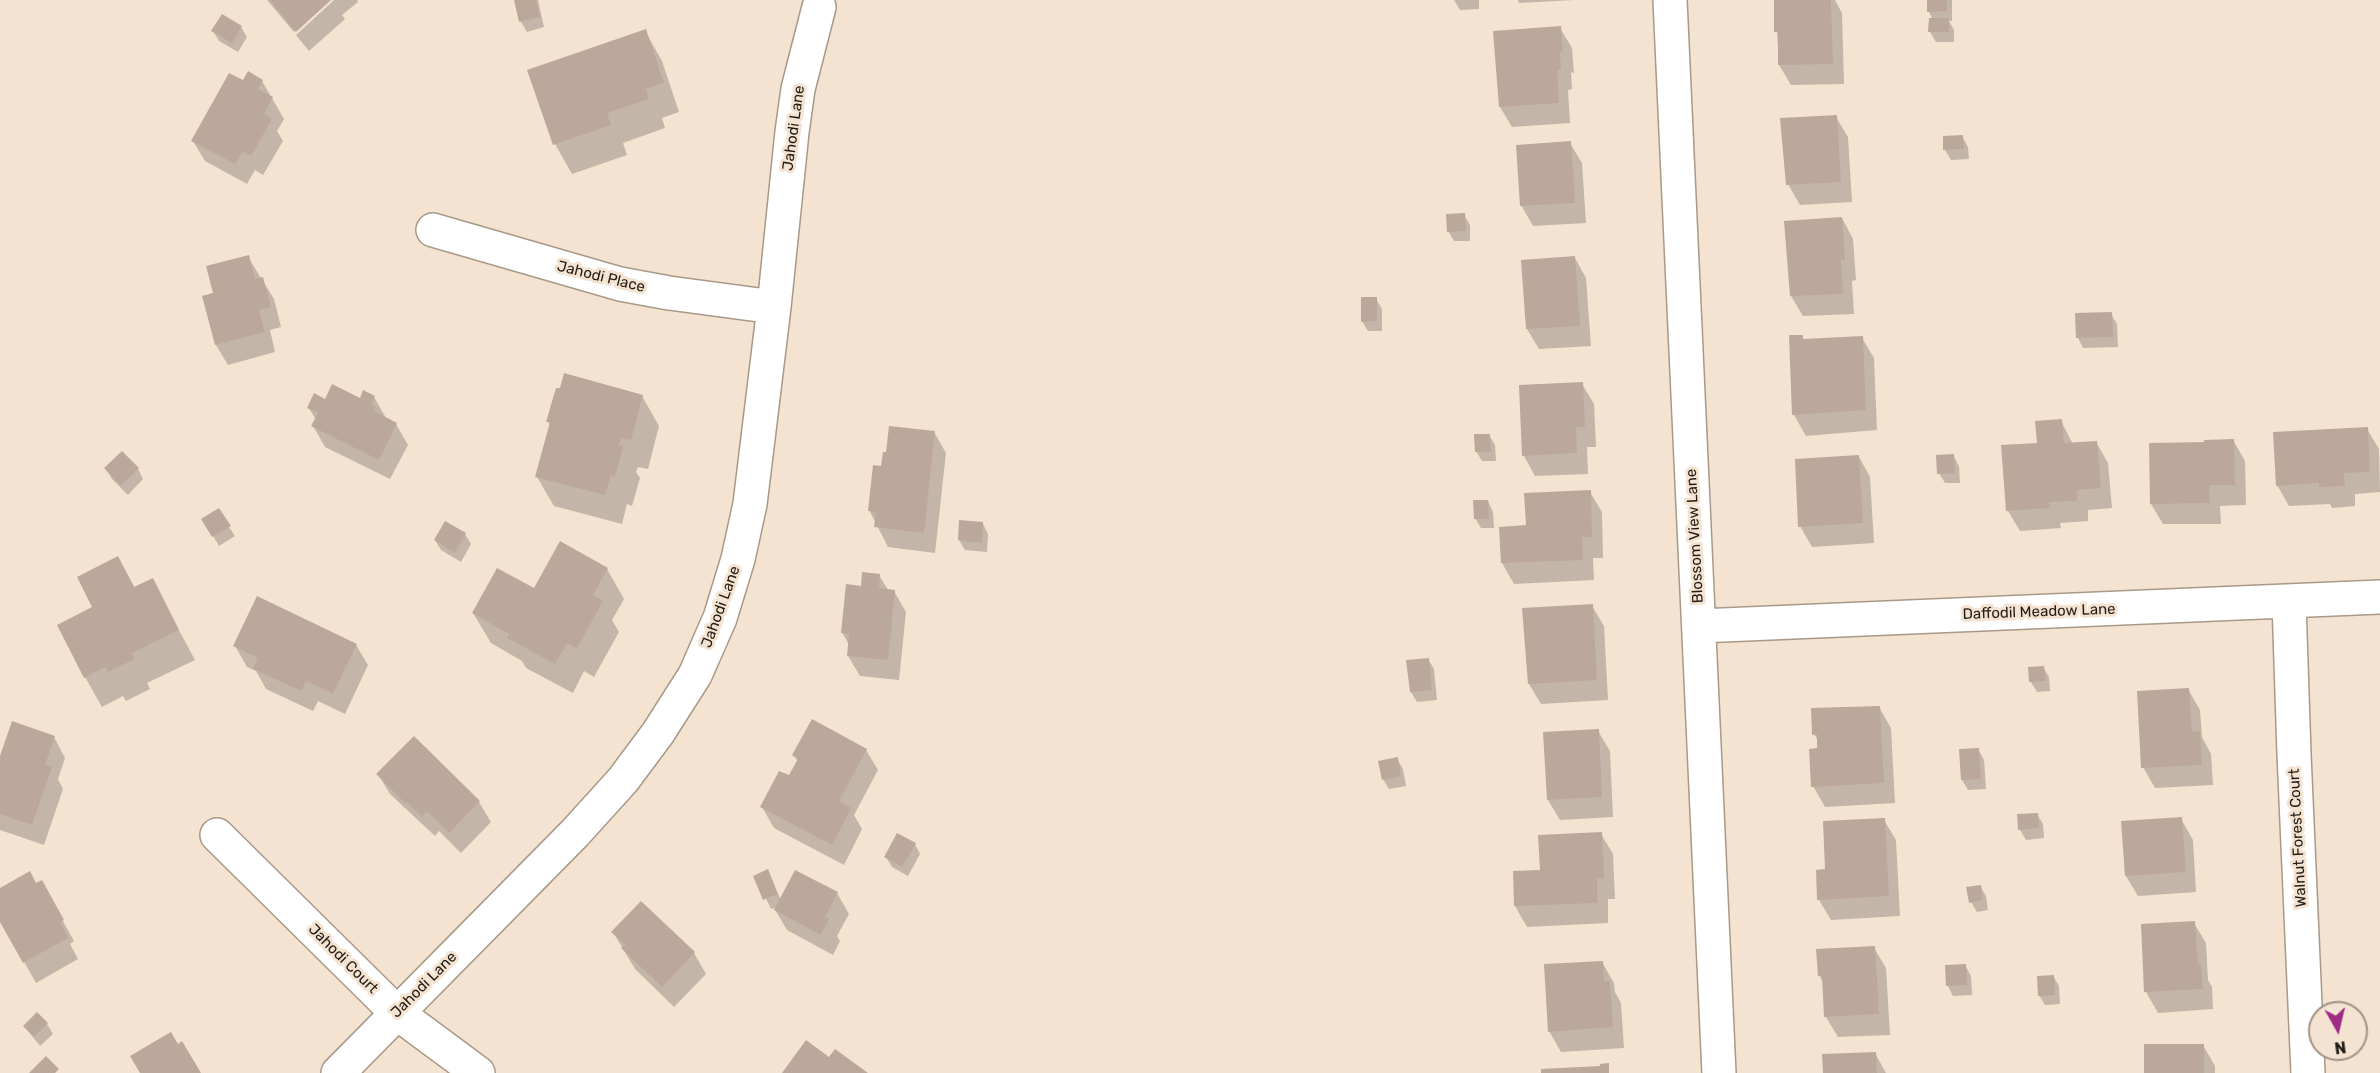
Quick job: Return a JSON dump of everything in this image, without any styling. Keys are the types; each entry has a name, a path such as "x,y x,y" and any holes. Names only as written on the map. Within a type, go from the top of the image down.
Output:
{"street":[{"name":"Blossom View Lane","path":"1670,0 1719,1073"},
{"name":"Jahodi Lane","path":"338,1073 575,833 622,780 658,733 695,675 720,618 738,559 750,504 798,89 819,7"},
{"name":"Jahodi Place","path":"433,230 620,284 774,307"},
{"name":"Daffodil Meadow Lane","path":"1699,626 2380,597"},
{"name":"Walnut Forest Court","path":"2289,602 2308,1073"},
{"name":"Jahodi Court","path":"217,835 397,1013 478,1073"}],"building":[{"path":"270,0 331,0 296,32"},
{"path":"514,0 536,0 540,17 519,22"},
{"path":"1774,0 1831,0 1833,64 1778,65 1778,32 1774,32"},
{"path":"1927,0 1947,0 1947,11 1927,12"},
{"path":"222,14 242,26 232,43 211,31"},
{"path":"1929,18 1949,18 1949,32 1928,32"},
{"path":"1561,26 1563,53 1560,52 1561,69 1557,70 1559,103 1499,107 1493,31"},
{"path":"646,29 664,83 646,89 649,99 607,113 611,125 553,145 527,70"},
{"path":"248,71 263,80 258,89 273,97 264,114 272,119 251,156 243,151 235,164 191,141 229,73 243,80"},
{"path":"1837,115 1841,182 1786,185 1780,118"},
{"path":"1963,135 1964,149 1943,150 1943,136"},
{"path":"1571,141 1575,203 1520,206 1516,145"},
{"path":"1465,213 1466,231 1447,232 1446,214"},
{"path":"1842,217 1845,260 1841,260 1843,294 1790,296 1784,221"},
{"path":"249,255 255,279 263,277 271,307 259,310 265,332 215,345 202,296 213,293 206,266"},
{"path":"1575,256 1580,326 1526,329 1521,260"},
{"path":"1361,297 1377,297 1377,321 1361,322"},
{"path":"2112,312 2113,337 2076,338 2075,313"},
{"path":"1789,335 1803,335 1803,339 1863,336 1866,410 1792,415"},
{"path":"564,373 643,395 631,440 621,438 619,445 623,447 615,477 611,475 605,495 535,477 550,422 546,422 556,388 560,388"},
{"path":"1583,382 1585,427 1576,427 1577,453 1522,456 1519,385"},
{"path":"332,384 360,398 363,390 375,396 371,404 376,407 374,411 397,423 379,460 311,426 318,413 307,408 314,393 325,399"},
{"path":"2062,419 2064,443 2097,441 2101,488 2077,490 2077,501 2049,502 2050,508 2006,511 2001,445 2037,443 2035,421"},
{"path":"889,426 935,431 924,533 874,527 876,512 868,511 873,465 881,466 883,452 886,452"},
{"path":"2368,427 2370,472 2344,473 2345,486 2319,487 2319,483 2276,486 2273,432"},
{"path":"1474,434 1490,434 1491,452 1475,452"},
{"path":"2234,439 2235,485 2209,485 2210,503 2150,504 2149,443"},
{"path":"122,451 139,468 121,486 104,468"},
{"path":"1954,454 1955,473 1937,474 1936,455"},
{"path":"1859,455 1863,523 1798,527 1795,459"},
{"path":"1591,490 1592,537 1582,537 1583,560 1501,563 1499,527 1526,525 1524,493"},
{"path":"1473,500 1488,500 1489,519 1474,519"},
{"path":"219,508 231,526 212,537 201,519"},
{"path":"959,520 983,522 982,543 958,540"},
{"path":"445,521 466,533 455,553 434,540"},
{"path":"560,541 608,568 593,595 603,601 577,648 567,643 555,664 507,638 509,634 472,613 497,568 534,588"},
{"path":"118,556 134,587 153,578 179,630 132,653 135,659 108,672 105,667 84,678 57,625 92,607 77,577"},
{"path":"862,572 880,574 879,588 895,590 888,660 847,656 849,634 841,633 846,584 861,586"},
{"path":"257,596 357,644 333,694 306,681 301,691 253,669 258,658 233,646"},
{"path":"1593,604 1597,680 1528,684 1522,608"},
{"path":"1429,658 1432,690 1410,692 1406,660"},
{"path":"2044,666 2046,681 2029,682 2028,667"},
{"path":"2189,688 2192,732 2200,731 2202,765 2141,768 2137,691"},
{"path":"1880,706 1884,783 1811,787 1809,749 1817,748 1817,734 1812,735 1811,708"},
{"path":"812,719 867,749 839,801 851,808 832,845 760,807 779,771 789,775 798,759 792,755"},
{"path":"12,721 55,736 45,765 52,767 32,825 0,814 0,756"},
{"path":"1599,729 1602,797 1547,800 1543,732"},
{"path":"414,736 480,801 449,833 427,811 422,817 376,774"},
{"path":"1979,748 1981,779 1961,780 1959,749"},
{"path":"1398,757 1401,776 1382,780 1378,761"},
{"path":"2038,813 2039,828 2018,830 2017,814"},
{"path":"2182,817 2186,872 2125,876 2121,821"},
{"path":"1885,818 1889,896 1817,900 1816,870 1825,869 1823,821"},
{"path":"1602,832 1604,878 1597,879 1597,903 1514,906 1513,871 1540,870 1538,835"},
{"path":"897,833 916,843 902,867 884,857"},
{"path":"768,869 778,894 763,900 753,876"},
{"path":"795,870 838,892 825,917 829,919 821,935 774,910"},
{"path":"30,871 36,883 42,880 64,920 60,922 68,938 23,963 0,922 0,888"},
{"path":"1981,885 1983,900 1969,903 1966,887"},
{"path":"641,901 695,952 662,987 621,948 625,945 611,932"},
{"path":"2195,921 2198,965 2201,965 2203,989 2144,992 2141,924"},
{"path":"1875,946 1879,1014 1824,1017 1822,976 1818,976 1816,949"},
{"path":"1603,961 1604,981 1610,981 1613,1027 1548,1032 1544,964"},
{"path":"1966,964 1967,985 1946,986 1945,965"},
{"path":"2054,975 2055,995 2038,996 2037,976"},
{"path":"37,1012 48,1023 34,1037 23,1026"},
{"path":"171,1032 178,1044 182,1041 201,1073 140,1073 130,1056"},
{"path":"806,1040 829,1057 835,1049 868,1073 782,1073"},
{"path":"2144,1044 2204,1044 2204,1073 2144,1073"},
{"path":"1876,1052 1877,1073 1823,1073 1822,1054"},
{"path":"46,1056 59,1069 55,1073 29,1073"},
{"path":"1609,1063 1609,1073 1541,1073 1541,1069 1600,1066 1600,1064"}]}
